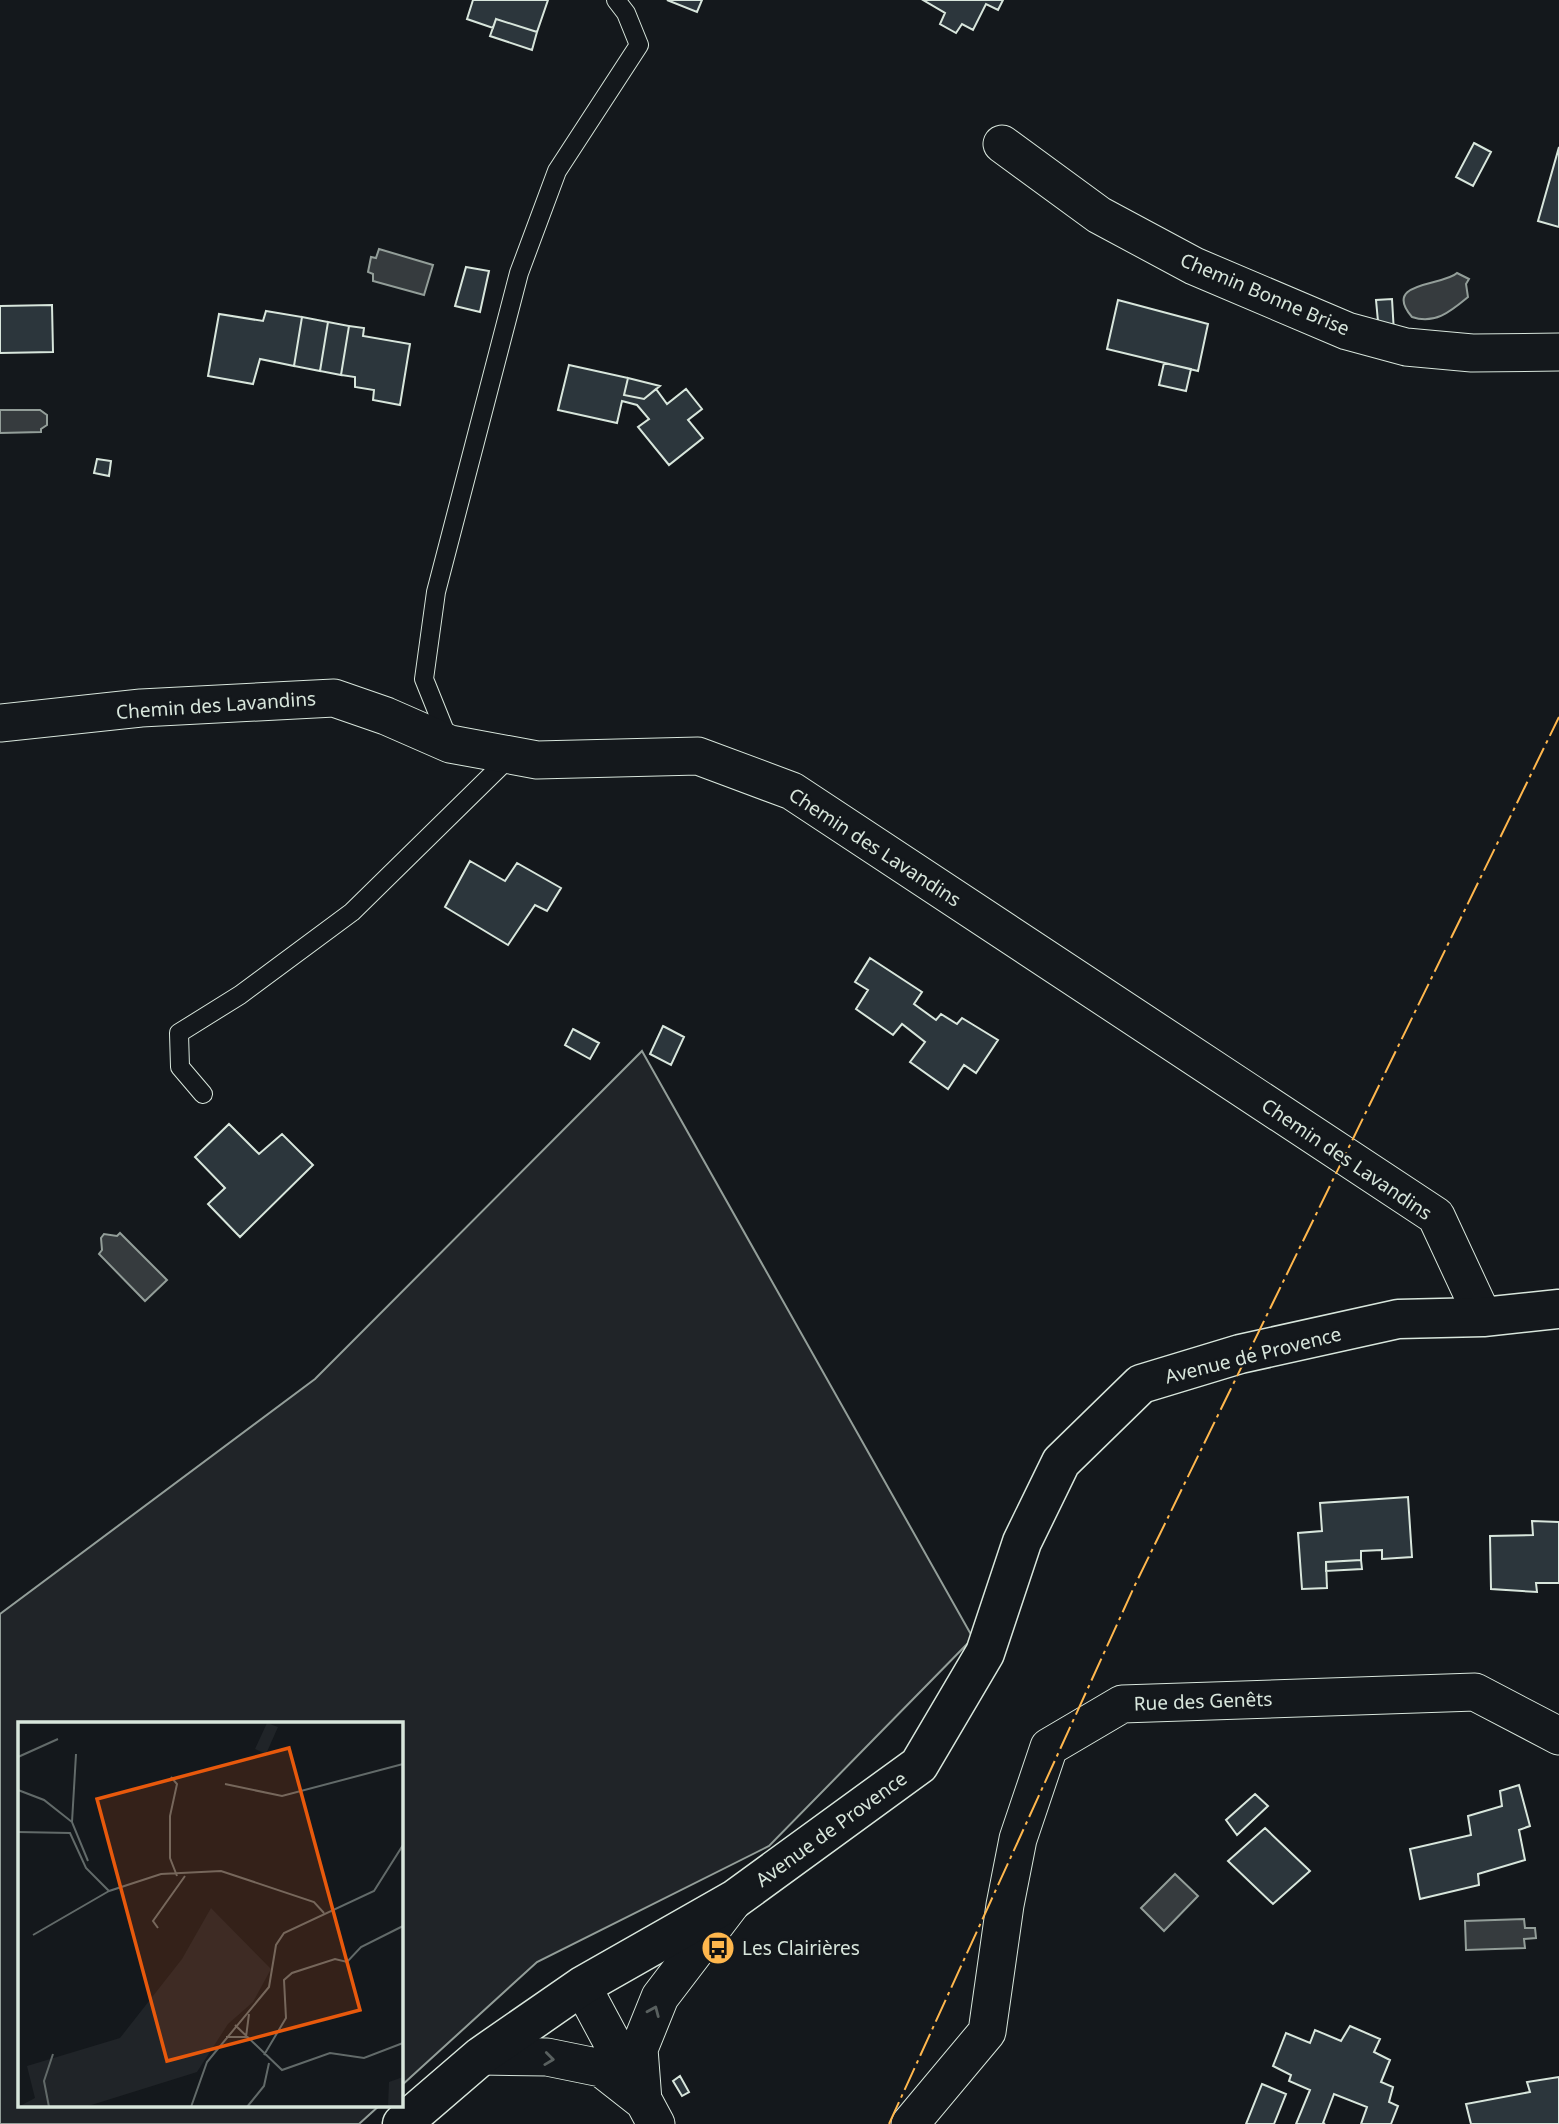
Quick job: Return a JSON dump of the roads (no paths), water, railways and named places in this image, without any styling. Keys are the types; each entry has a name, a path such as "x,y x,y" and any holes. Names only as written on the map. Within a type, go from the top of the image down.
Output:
{"street":[{"name":"Chemin Bonne Brise","path":"1002,144 1098,215 1194,266 1347,331 1406,347 1472,353 1559,352"},
{"name":"Chemin des Lavandins","path":"0,723 141,708 334,698 386,716 450,744 537,760 698,756 792,791 1436,1216 1483,1317"},
{"name":"Avenue de Provence","path":"402,2124 481,2056 582,1986 735,1899 919,1765 985,1653 1022,1542 1061,1462 1141,1384 1240,1354 1398,1319 1483,1317 1559,1309"},
{"name":"Rue des Genêts","path":"910,2124 987,2032 1005,1905 1018,1839 1049,1747 1122,1704 1475,1692 1559,1737"},
{"path":"649,2112 639,2049 660,1997 735,1899"},
{"path":"582,1986 649,2112"},
{"path":"481,2056 547,2057 601,2068 649,2112"}],"lane":[{"path":"450,744 424,679 436,593 519,273 557,172 639,45 616,0"},
{"path":"203,1094 180,1067 179,1033 240,995 352,912 512,755"}],"place":[{"name":"Les Clairières","path":"718,1948"}]}
